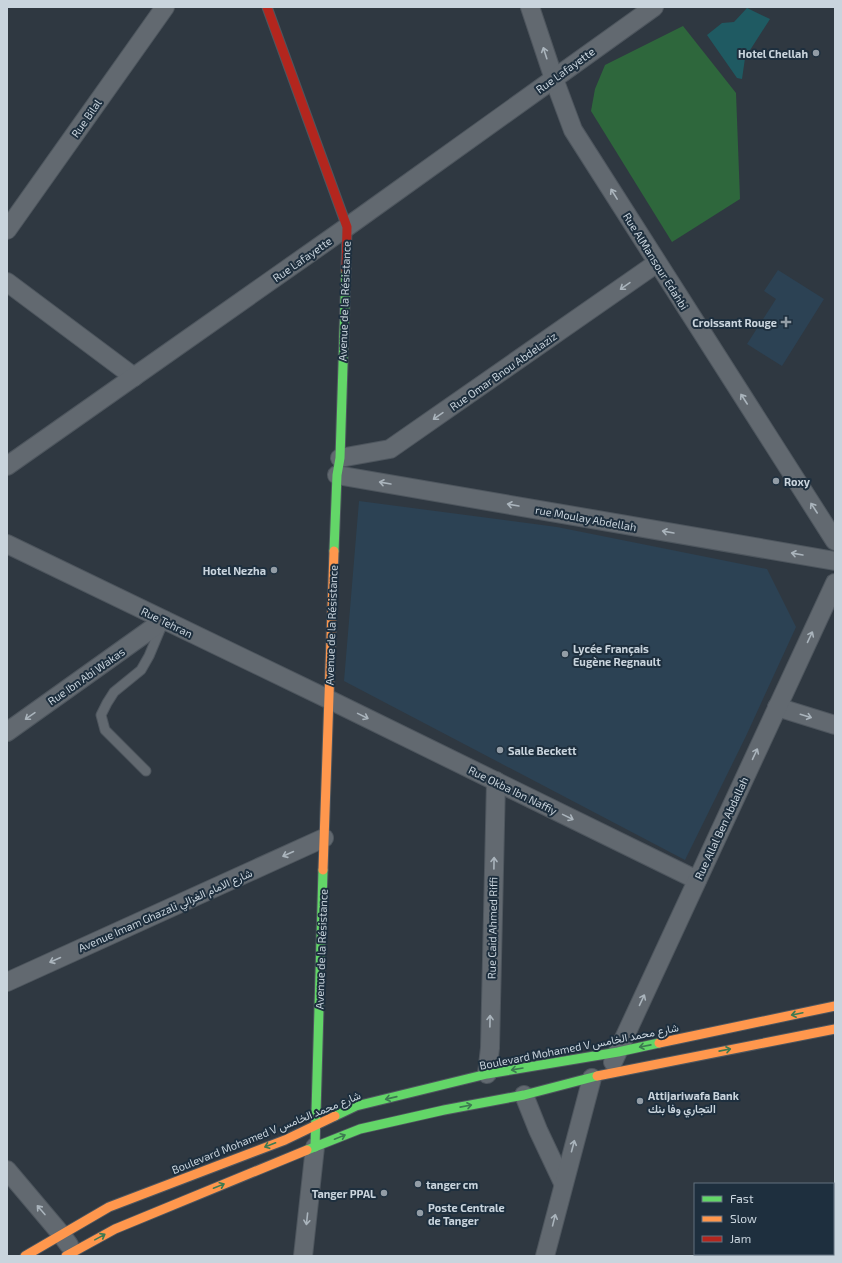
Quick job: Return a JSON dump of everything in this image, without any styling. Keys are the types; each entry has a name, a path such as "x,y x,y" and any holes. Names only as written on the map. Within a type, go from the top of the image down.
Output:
{"main road":[{"name":"Avenue de la Résistance","path":"267,7 347,227 328,699 315,1147"},
{"name":"Boulevard Mohamed V شارع محمد الخامس","path":"25,1256 109,1207 285,1140 356,1106 487,1074 618,1052 835,1006"},
{"path":"70,1254 115,1229 360,1129 444,1110 524,1095 600,1076 835,1029"}],"street":[{"name":"Rue Bilal","path":"7,230 165,7"},
{"name":"Rue AlMansour Edahbi","path":"530,7 573,130 835,541"},
{"name":"Rue Lafayette","path":"7,466 347,227 654,7"},
{"name":"Rue Omar Bnou Abdelaziz","path":"338,466 390,449 657,263"},
{"path":"7,282 134,377"},
{"name":"rue Moulay Abdellah","path":"338,466 835,561"},
{"name":"Rue Tehran","path":"7,544 328,699"},
{"name":"Rue Allal Ben Abdallah","path":"545,1256 563,1183 600,1076 618,1052 835,583"},
{"name":"Rue Ibn Abi Wakas","path":"7,732 164,620"},
{"name":"Rue Okba Ibn Naffiy","path":"328,699 697,880"},
{"path":"777,707 835,725"},
{"name":"Rue Caid Ahmed Riffi","path":"487,1074 490,1048 496,781"},
{"name":"Avenue Imam Ghazali شارع الامام الغزالي","path":"7,982 324,838"},
{"path":"524,1095 538,1130 563,1183"},
{"name":"Avenue de la Résistance","path":"303,1256 315,1147"},
{"path":"7,1170 62,1234 70,1254"}],"lane":[{"path":"146,771 105,730 102,716 107,703 114,692 141,670 149,656 164,620"}],"shaded area":[{"path":"747,8 770,19 745,58 742,79 737,78 707,35 722,23 734,22"},
{"name":"Croissant Rouge","path":"778,270 824,299 782,366 747,344 776,299 764,291"},
{"name":"Lycée Français Eugène Regnault","path":"359,501 557,527 767,569 796,627 746,736 685,860 344,681"}],"green space":[{"path":"683,26 736,93 740,199 672,242 591,111 595,89 605,65"}],"traffic: fast":[{"path":"334,551 337,475 340,458 346,271"},
{"path":"315,1147 323,870"},
{"path":"335,1116 356,1106 487,1074 618,1052 659,1043"},
{"path":"307,1150 360,1129 444,1110 524,1095 597,1076"}],"traffic: slow":[{"path":"323,870 334,551"},
{"path":"659,1043 835,1006"},
{"path":"597,1076 835,1029"},
{"path":"25,1256 109,1207 285,1140 335,1116"},
{"path":"66,1256 115,1229 307,1150"}],"traffic: jam":[{"path":"267,7 347,227 346,271"}],"place":[{"name":"Hotel Chellah","path":"816,53"},
{"name":"Croissant Rouge","path":"786,322"},
{"name":"Roxy","path":"776,481"},
{"name":"Hotel Nezha","path":"274,570"},
{"name":"Lycée Français Eugène Regnault","path":"565,654"},
{"name":"Salle Beckett","path":"500,750"},
{"name":"Attijariwafa Bank التجاري وفا بنك","path":"640,1101"},
{"name":"tanger cm","path":"418,1184"},
{"name":"Tanger PPAL","path":"384,1193"},
{"name":"Poste Centrale de Tanger","path":"420,1213"}]}
